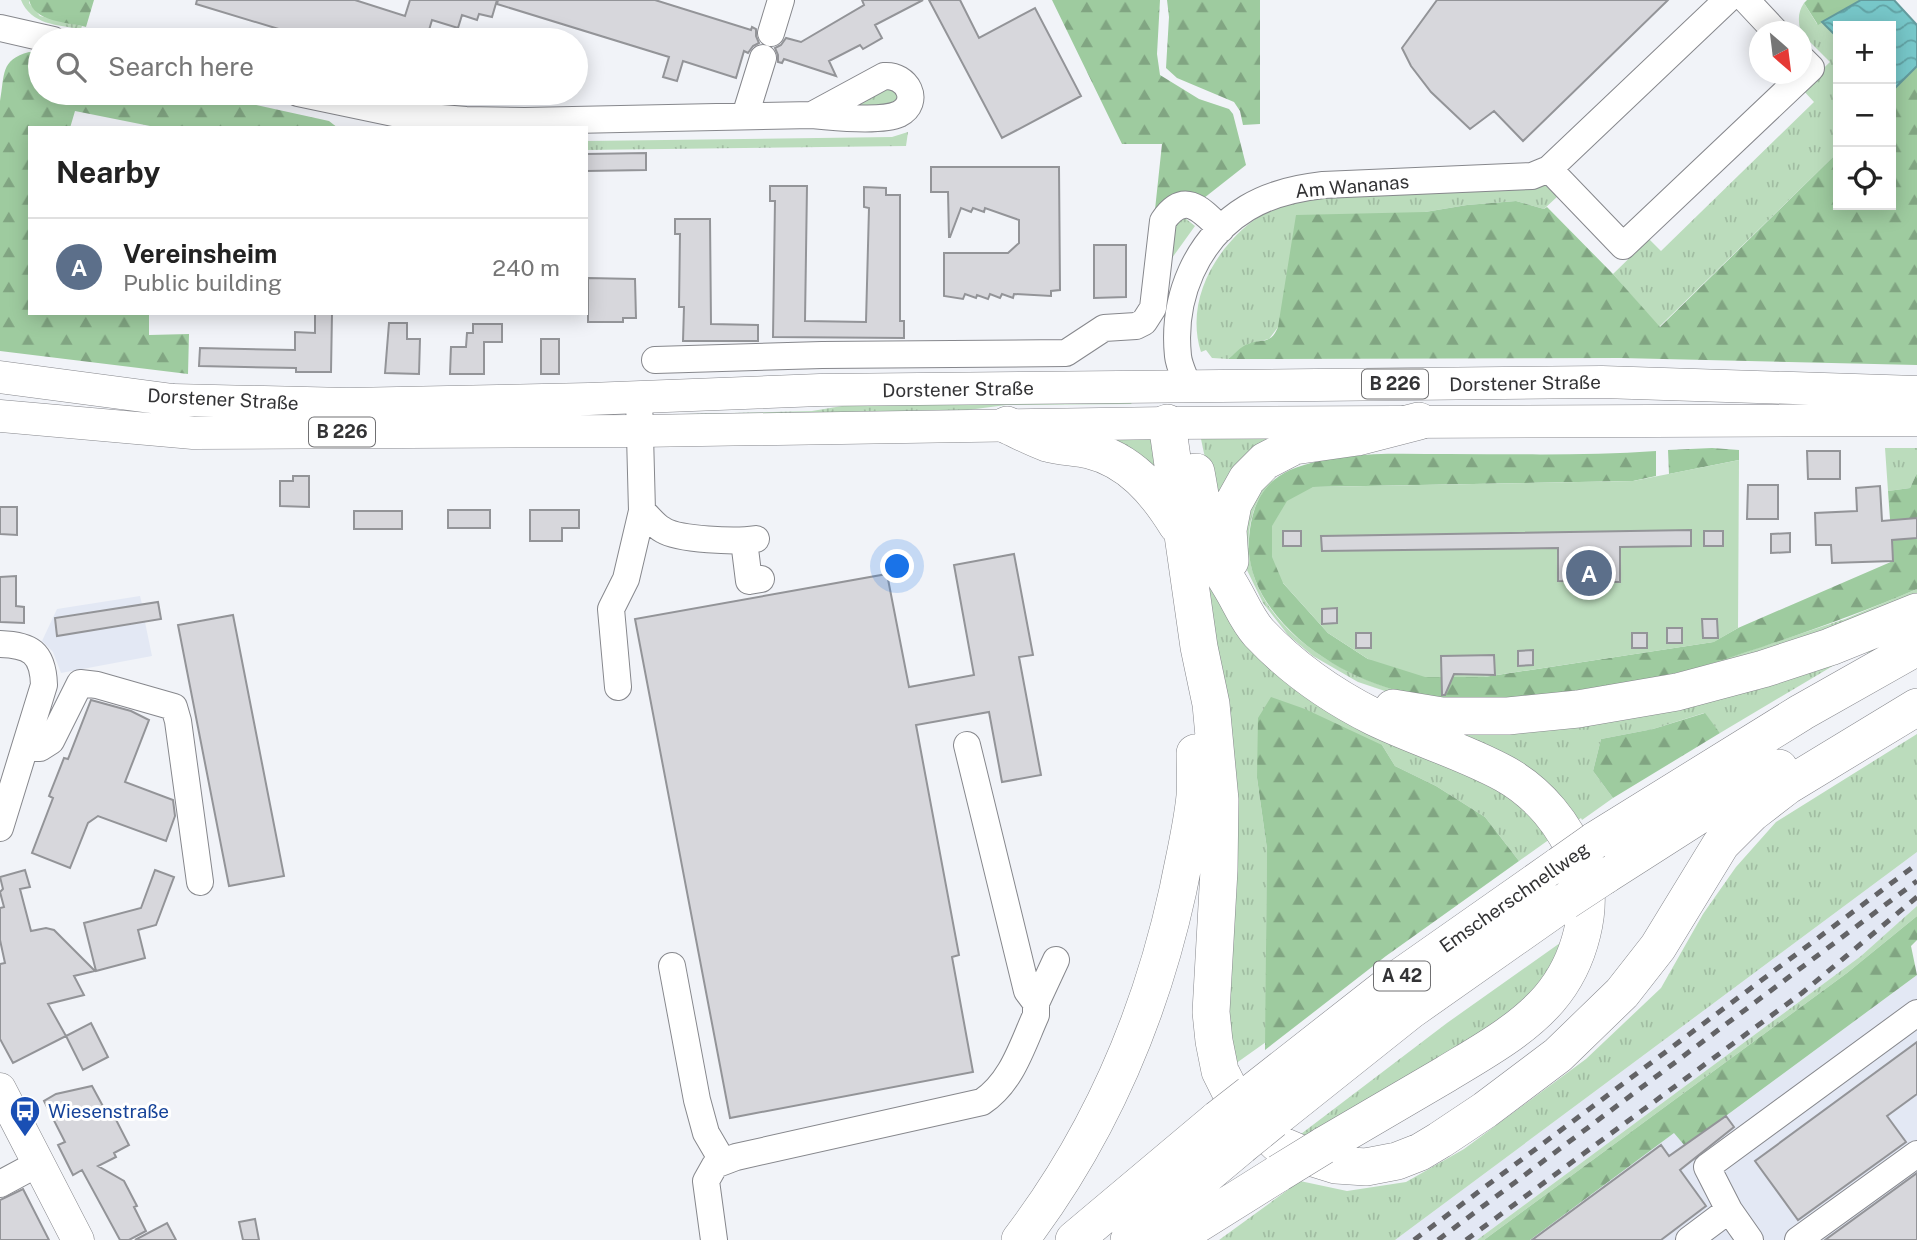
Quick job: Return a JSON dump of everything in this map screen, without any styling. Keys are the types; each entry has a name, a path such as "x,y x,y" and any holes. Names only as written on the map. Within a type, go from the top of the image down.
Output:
{"highway":[{"path":"1235,593 1228,545 1228,517 1238,491 1256,469 1278,453 1294,446 1357,436 1419,421"},
{"path":"1178,423 1182,534 1199,647 1212,704 1220,800 1211,1012 1214,1041 1220,1071 1243,1111 1278,1144 1304,1155 1336,1165 1366,1167 1397,1161 1420,1152 1485,1110 1558,1055 1622,993 1658,947 1721,844 1752,813 1787,786 1917,707"},
{"path":"1172,1240 1478,1054 1531,1017 1549,999 1564,978 1578,948 1586,891 1584,872 1574,847 1553,814 1534,795 1507,775 1452,748 1374,717 1318,684 1288,661 1257,630 1218,565 1192,454 1178,423"},
{"path":"1007,425 1049,443 1088,450 1118,461 1154,492 1182,534"},
{"path":"1318,684 1367,701 1442,716 1508,716 1578,709 1677,692 1763,669 1830,647 1917,612"},
{"path":"1020,1240 1059,1185 1105,1106 1143,1015 1159,967 1185,856 1195,796 1194,706 1199,647"},
{"name":"Emscherschnellweg","path":"1262,1107 1390,985 1594,841 1801,712 1917,647"},
{"name":"A 42","path":"1074,1240 1229,1133 1262,1107 1411,1010 1604,876 1715,805 1917,689"},
{"name":"A 42","path":"1129,1240 1229,1133"}],"main road":[{"name":"Dorstener Straße","path":"0,377 173,400 373,404 1178,377 1602,382 1917,392"},
{"path":"1178,377 1178,423"},
{"name":"Dorstener Straße","path":"0,415 193,433 640,431 1419,421 1917,420"},
{"path":"0,1089 78,1240"}],"street":[{"path":"745,116 781,0"},
{"path":"1727,0 1549,169 1623,246 1794,84"},
{"path":"1746,0 1766,21"},
{"path":"0,28 28,34"},
{"path":"356,105 404,115 466,120 813,114"},
{"name":"Am Wananas","path":"1178,377 1181,304 1187,281 1204,247 1246,209 1292,189 1348,183 1532,176 1549,169"},
{"path":"655,360 822,355 1066,353 1104,328 1136,326 1150,316 1163,221 1171,210 1181,205 1194,205 1221,229"},
{"path":"618,687 611,609 626,579 642,511 639,397"},
{"path":"642,511 664,531 695,538 750,540 749,581 761,579"},
{"path":"0,644 20,645 30,649 39,659 44,671 44,685 0,828"},
{"path":"26,748 40,748 51,741 80,683 174,707 200,882"},
{"path":"967,746 1027,991 1036,1003"},
{"path":"714,1240 706,1181 715,1165 736,1157 982,1102 997,1092 1006,1081 1036,1014 1036,1003 1056,960"},
{"path":"672,966 697,1100 706,1133 723,1162"},
{"path":"1750,1240 1729,1210 1707,1167 1917,1013"},
{"path":"1798,1240 1917,1154"},
{"path":"0,1184 38,1163"},
{"path":"1689,1240 1729,1210"}],"shaded area":[{"path":"140,596 142,604 158,602 161,619 145,622 152,656 61,673 53,652 42,641 57,609"},
{"path":"1917,852 1917,906 1861,956 1477,1240 1395,1240"},
{"path":"1917,975 1917,1240 1530,1240 1675,1132 1685,1146"}],"green space":[{"path":"21,0 29,0 40,16 82,26 81,28 46,22 31,15"},
{"path":"29,0 94,0 86,27 44,17 37,13"},
{"path":"1052,0 1160,0 1157,54 1160,75 1199,99 1229,109 1233,114 1246,165 1204,198 1186,194 1173,195 1163,202 1154,219 1162,144 1122,144"},
{"path":"1167,0 1260,0 1260,124 1243,125 1240,111 1234,102 1177,78 1166,68 1169,17"},
{"path":"1807,0 1861,0 1818,25 1804,3"},
{"path":"1804,3 1817,24 1822,22 1833,33 1833,157 1659,327 1613,274 1649,239 1661,251 1814,102 1802,89 1807,84 1812,84 1812,79 1830,62 1812,44 1812,21 1799,21"},
{"path":"28,52 28,105 256,105 329,121 335,126 150,126 75,111 71,126 28,126 28,315 149,315 149,335 189,334 188,374 0,351 0,101 8,64"},
{"path":"1917,66 1917,365 1621,358 1228,359 1245,345 1269,339 1278,327 1296,215 1425,212 1516,201 1544,209 1547,207 1613,274 1660,327 1833,157 1833,210 1896,210 1896,87"},
{"path":"895,85 899,103 857,108 854,101"},
{"path":"908,132 906,146 588,150 588,141 892,137"},
{"path":"1545,185 1558,196 1544,209 1516,201 1425,212 1278,327 1269,339 1248,344 1228,359 1212,358 1206,350 1201,352 1197,330 1198,308 1203,286 1213,265 1243,229 1281,204 1350,192"},
{"path":"1185,218 1195,226 1172,258 1173,222"},
{"path":"1134,400 1131,404 1006,405 960,411 684,418 685,414 812,411 848,405"},
{"path":"1289,435 1223,509 1201,439"},
{"path":"1154,437 1165,488 1071,440"},
{"path":"1885,448 1917,448 1917,473 1910,488 1888,491"},
{"path":"1668,450 1739,450 1739,460 1669,474"},
{"path":"1656,451 1656,476 1633,481 1313,487 1283,583 1328,633 1368,659 1484,677 1713,642 1738,628 1893,561 1888,491 1910,488 1917,473 1917,589 1821,627 1692,669 1554,693 1458,700 1385,687 1331,662 1299,639 1279,618 1262,594 1251,568 1250,528 1259,498 1280,475 1309,464 1368,454 1578,454"},
{"path":"1185,458 1228,610 1461,759 1557,834 1519,861 1485,817 1436,786 1395,766 1382,745 1257,778 1267,849 1266,1042 1235,1064 1229,1075"},
{"path":"1739,460 1738,628 1714,642 1484,677 1425,677 1368,659 1328,633 1283,583 1272,557 1272,526 1287,501 1313,487 1633,481"},
{"path":"1269,477 1273,481 1256,505 1249,533 1251,563 1260,590 1275,614 1295,636 1318,654 1345,670 1399,691 1633,681 1712,663 1845,619 1917,589 1917,594 1807,638 1705,670 1546,698 1400,696 1358,682 1313,656 1288,635 1263,603 1246,568 1243,543 1248,511"},
{"path":"1917,624 1868,653 1863,648 1720,733 1704,713 1653,729 1601,739 1593,771 1613,798 1582,820 1581,818 1577,821 1441,723"},
{"path":"1271,697 1305,709 1382,745 1395,766 1436,786 1485,817 1519,861 1386,956 1265,1050 1267,849 1257,778 1258,718"},
{"path":"1705,713 1720,733 1613,798 1593,771 1601,739 1653,729"},
{"path":"1917,734 1917,852 1395,1240 1219,1240 1300,1181 1347,1191 1406,1182 1464,1149 1586,1059 1661,988 1703,914 1736,867 1776,822"},
{"path":"1917,906 1917,916 1847,973 1484,1240 1477,1240 1861,956"},
{"path":"1917,916 1917,940 1911,946 1917,975 1685,1146 1674,1133 1530,1240 1484,1240 1847,973"},
{"path":"1560,943 1546,978 1521,1007 1307,1141 1297,1137 1447,1023"}],"water":[{"path":"1861,0 1894,0 1917,25 1917,66 1896,87 1896,21 1833,21 1833,33 1822,22"}],"building":[{"path":"197,0 355,0 405,16 410,0 497,0 492,17 479,14 477,20 462,15 458,28 432,20 430,28 275,28 196,4"},
{"path":"498,0 655,0 751,30 752,27 756,29 759,43 748,53 744,51 736,78 683,61 677,81 663,77 669,57 588,32 588,28 575,28 497,4"},
{"path":"862,0 923,0 875,25 882,38 863,49 860,45 829,61 836,76 784,59 782,63 778,62 775,48 786,38 801,42 864,5"},
{"path":"929,0 960,0 979,38 1035,8 1081,96 1002,138"},
{"path":"1437,0 1668,0 1523,141 1494,111 1470,129 1431,92 1411,66 1402,48"},
{"path":"646,153 646,170 588,171 588,154"},
{"path":"931,167 1059,167 1060,290 1051,291 1051,296 1014,294 1013,298 1002,294 1000,298 990,294 988,299 965,294 963,299 944,296 944,253 1008,253 1019,243 1019,220 985,208 984,212 973,208 971,212 961,208 949,237 948,192 931,192"},
{"path":"770,186 807,186 805,321 866,322 869,208 864,207 864,187 886,188 886,195 900,195 900,321 904,321 904,338 773,337 775,201 770,201"},
{"path":"675,219 710,219 711,324 758,325 758,341 683,341 684,307 679,307 680,234 675,234"},
{"path":"1094,245 1126,245 1126,297 1094,298"},
{"path":"588,278 635,279 636,318 623,318 623,322 588,322"},
{"path":"315,315 332,315 331,372 296,372 296,368 199,366 200,348 295,350 295,332 315,333"},
{"path":"389,323 407,323 407,339 420,339 419,374 385,373"},
{"path":"473,324 502,324 502,342 484,342 484,374 450,374 451,347 466,347 467,333 473,333"},
{"path":"541,339 559,339 559,374 541,374"},
{"path":"1807,451 1840,451 1840,479 1808,479"},
{"path":"293,476 309,476 309,507 280,506 280,481 293,481"},
{"path":"1748,485 1778,485 1778,519 1747,519"},
{"path":"1880,486 1882,521 1917,518 1917,538 1892,540 1893,561 1832,563 1831,545 1816,545 1815,513 1857,511 1856,488"},
{"path":"0,507 17,507 17,535 0,534"},
{"path":"448,510 490,510 490,528 448,528"},
{"path":"530,510 579,510 579,528 562,528 562,541 530,541"},
{"path":"354,511 402,511 402,529 354,529"},
{"path":"1691,530 1691,546 1620,547 1620,582 1558,581 1558,548 1322,551 1321,536"},
{"path":"1283,531 1301,531 1301,546 1283,546"},
{"path":"1704,531 1723,531 1723,546 1704,546"},
{"path":"1790,533 1790,552 1771,553 1771,534"},
{"path":"1014,554 1033,655 1019,657 1041,775 1002,782 989,712 916,725 959,955 952,957 973,1072 730,1118 635,619 887,574 909,687 974,675 954,565"},
{"path":"16,576 16,606 24,607 24,623 0,622 0,577"},
{"path":"158,602 161,619 57,636 55,618"},
{"path":"1337,608 1337,623 1322,624 1322,609"},
{"path":"233,615 284,876 229,886 178,625"},
{"path":"1702,619 1717,619 1718,638 1703,638"},
{"path":"1667,628 1682,628 1682,643 1667,643"},
{"path":"1356,633 1371,633 1371,648 1356,648"},
{"path":"1632,633 1647,633 1647,648 1632,648"},
{"path":"1533,650 1533,665 1518,666 1518,651"},
{"path":"1494,655 1495,675 1454,674 1445,695 1442,695 1441,656"},
{"path":"91,700 131,711 149,720 125,782 173,800 175,816 166,841 98,816 88,823 70,868 32,853 53,798 49,796 64,758 68,759"},
{"path":"25,870 30,887 20,889 31,931 46,928 54,930 95,971 74,976 84,995 48,1004 66,1036 13,1063 0,1039 0,964 5,963 0,940 0,908 4,907 0,877"},
{"path":"155,870 174,877 156,925 138,930 145,958 96,971 84,923 141,908"},
{"path":"91,1023 108,1057 83,1070 66,1036"},
{"path":"1917,1042 1917,1094 1887,1116 1906,1142 1798,1220 1755,1161"},
{"path":"92,1086 105,1110 110,1108 129,1145 114,1153 116,1157 98,1166 124,1181 137,1206 134,1207 146,1231 129,1240 120,1240 82,1170 73,1175 58,1145 65,1142 44,1101 56,1094"},
{"path":"1726,1116 1734,1127 1680,1170 1706,1206 1661,1240 1532,1240 1661,1145 1669,1156"},
{"path":"1917,1173 1917,1240 1825,1240"},
{"path":"23,1189 49,1240 0,1240 0,1200"},
{"path":"255,1219 259,1240 243,1240 239,1222"},
{"path":"167,1223 176,1240 135,1240"}],"railway":[{"path":"1414,1240 1917,864"},
{"path":"1438,1240 1917,881"},
{"path":"1466,1240 1802,993 1917,897"}],"place":[{"name":"Vereinsheim","path":"1589,573"},
{"name":"Wiesenstraße","path":"25,1138"}]}
